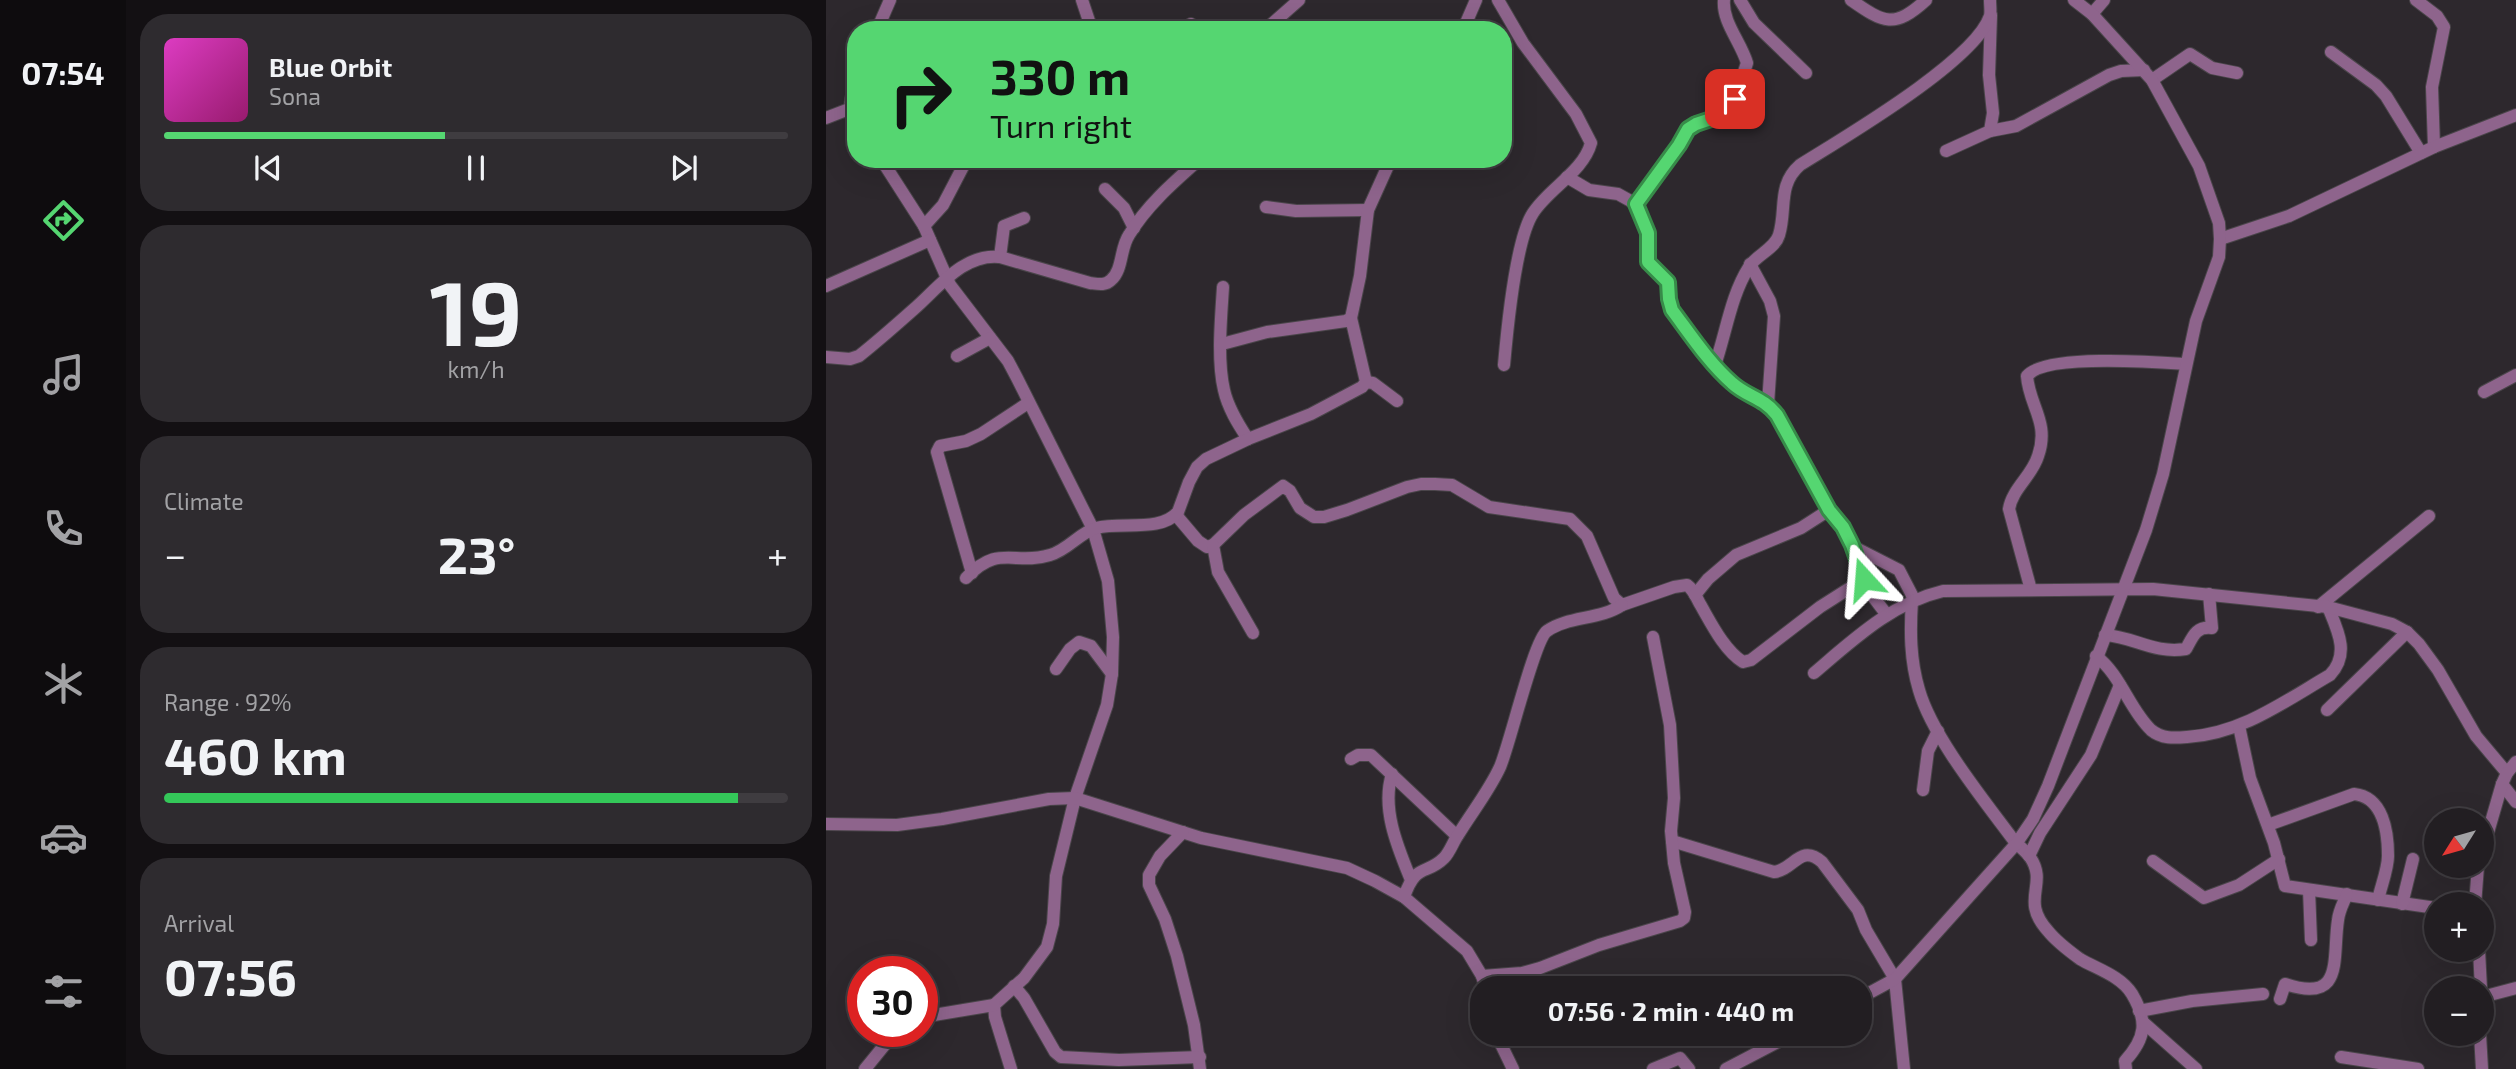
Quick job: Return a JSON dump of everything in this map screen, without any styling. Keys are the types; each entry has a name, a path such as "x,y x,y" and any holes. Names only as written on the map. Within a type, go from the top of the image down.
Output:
{"street":[{"path":"884,21 890,0"},
{"path":"1082,0 1089,21"},
{"path":"1276,21 1300,0"},
{"path":"1467,21 1476,0"},
{"path":"1498,0 1510,21"},
{"path":"1636,204 1688,129 1717,117 1735,99 1747,63 1723,9 1724,0"},
{"path":"1740,0 1754,23 1805,73"},
{"path":"1851,0 1876,17 1888,21 1911,14 1926,0"},
{"path":"1990,0 1989,75 1993,113 1990,131"},
{"path":"1872,991 1895,979 2016,844 2048,786 2146,530 2163,474 2196,321 2219,257 2219,223 2199,166 2148,75 2092,14 2074,0"},
{"path":"2092,14 2104,0"},
{"path":"2416,0 2437,16 2444,27 2432,87 2434,147"},
{"path":"1715,365 1740,284 1750,264 1776,242 1784,188 1793,170 1944,69 1963,53 1990,15"},
{"path":"1504,365 1520,252 1531,214 1567,177 1589,150 1591,143 1576,114 1512,24"},
{"path":"2332,52 2376,85 2386,96 2421,153"},
{"path":"1946,151 1990,131 2016,126 2121,71 2148,75 2190,54 2212,68 2237,73"},
{"path":"826,118 847,110"},
{"path":"2220,239 2289,216 2434,147 2516,115"},
{"path":"887,168 924,226 945,277 1008,361 1093,529 1108,581 1113,637 1112,674 1107,705 1075,798 1056,876 1053,924 1046,947 1037,962 994,1005 938,1014"},
{"path":"924,226 943,205 962,168"},
{"path":"826,357 850,359 859,356 914,309 945,277 988,255 1102,285 1110,281 1116,273 1127,237 1157,199 1190,168"},
{"path":"1366,382 1351,318 1360,276 1368,211 1387,168"},
{"path":"1567,177 1589,190 1618,194 1636,204 1648,233 1648,262 1668,282 1672,310 1734,385 1768,404 1777,415 1829,510 1843,527 1871,594 1887,615"},
{"path":"1105,189 1125,208 1134,228"},
{"path":"1266,207 1296,211 1368,211"},
{"path":"1000,257 1004,226 1024,218"},
{"path":"826,286 930,240"},
{"path":"1750,264 1770,301 1774,316 1768,404"},
{"path":"1223,287 1224,391 1233,415 1248,439"},
{"path":"1222,344 1267,332 1346,321 1351,318"},
{"path":"957,356 990,338"},
{"path":"2031,590 2009,509 2010,499 2031,472 2042,438 2041,419 2028,384 2027,376 2031,370 2077,362 2117,360 2186,364"},
{"path":"2484,391 2516,375"},
{"path":"1366,382 1373,383 1397,401"},
{"path":"1028,403 981,434 966,441 940,446 937,452 969,575 997,558 1052,555 1065,550 1093,529 1110,525 1151,524 1170,519 1176,515 1197,467 1206,459 1311,414 1362,387 1366,382"},
{"path":"1176,515 1198,541 1207,547 1213,545 1244,515 1283,486 1290,491 1300,508 1314,517 1324,517 1422,484 1452,485 1489,507 1570,519 1587,536 1614,598 1622,605"},
{"path":"1695,595 1708,579 1736,555 1801,528 1829,510"},
{"path":"2323,607 2429,516"},
{"path":"1213,545 1218,572 1253,633"},
{"path":"1852,545 1899,570 1913,600 1911,646 1916,679 1924,704 1938,731 2016,844 2029,856 2037,877 2033,908 2040,922 2078,958 2127,987 2141,1017 2196,1069"},
{"path":"1404,897 1411,880 1445,857 1500,767 1532,660 1542,636 1547,631 1609,612 1674,587 1687,586 1733,656 1743,662 1751,660 1820,607 1864,579"},
{"path":"1814,673 1887,615 1913,600 1943,591 2124,588 2209,594 2323,607 2392,624 2407,632 2419,644 2505,778 2516,802"},
{"path":"2105,635 2119,636 2135,644 2162,651 2186,649 2197,630 2203,627 2212,628 2209,594"},
{"path":"2096,656 2104,662 2149,727 2158,735 2170,738 2200,736 2239,726 2330,675 2337,668 2342,659 2342,649 2323,607"},
{"path":"2327,710 2407,632"},
{"path":"1511,976 1682,920 1685,912 1677,881 1672,841 1674,798 1670,725 1653,637"},
{"path":"1056,669 1070,649 1079,642 1091,646 1112,674"},
{"path":"2029,856 2040,833 2091,755 2120,685"},
{"path":"2239,726 2250,778 2268,825 2285,886 2424,907"},
{"path":"1923,790 1928,751 1938,731"},
{"path":"1351,759 1358,755 1371,755 1457,836"},
{"path":"2494,814 2505,778 2516,762"},
{"path":"1392,775 1387,793 1390,810 1401,855 1411,880"},
{"path":"2268,825 2354,794 2364,795 2379,809 2384,826 2388,857 2378,900"},
{"path":"826,824 897,825 1049,799 1075,798 1182,832 1346,868 1404,897 1467,951 1480,976"},
{"path":"1014,986 1024,998 1055,1052 1062,1057 1200,1063 1177,956 1165,919 1149,885 1150,875 1160,856 1182,832"},
{"path":"1672,841 1774,872 1781,871 1795,859 1805,855 1815,856 1822,862 1858,910 1866,930 1895,979 1904,1069"},
{"path":"2153,861 2204,898 2224,892 2279,859"},
{"path":"2402,904 2413,859"},
{"path":"2309,890 2311,940"},
{"path":"2280,999 2285,984 2300,989 2316,989 2326,985 2336,962 2338,917 2347,894"},
{"path":"2494,994 2516,988"},
{"path":"2141,1017 2192,1001 2263,994"},
{"path":"994,1005 995,1017 1011,1069"},
{"path":"2122,1068 2139,1045 2141,1017"},
{"path":"1502,1046 1513,1069"},
{"path":"1726,1069 1770,1046"},
{"path":"2481,1046 2482,1069"},
{"path":"865,1069 884,1047"},
{"path":"2341,1057 2418,1069"},
{"path":"1653,1069 1680,1058 1689,1069"}],"route":[{"path":"1735,99 1717,117 1688,129 1636,204 1646,225 1650,242 1648,262 1668,282 1672,310 1715,365 1734,385 1758,397 1777,415 1829,510 1843,527 1864,579"}]}
